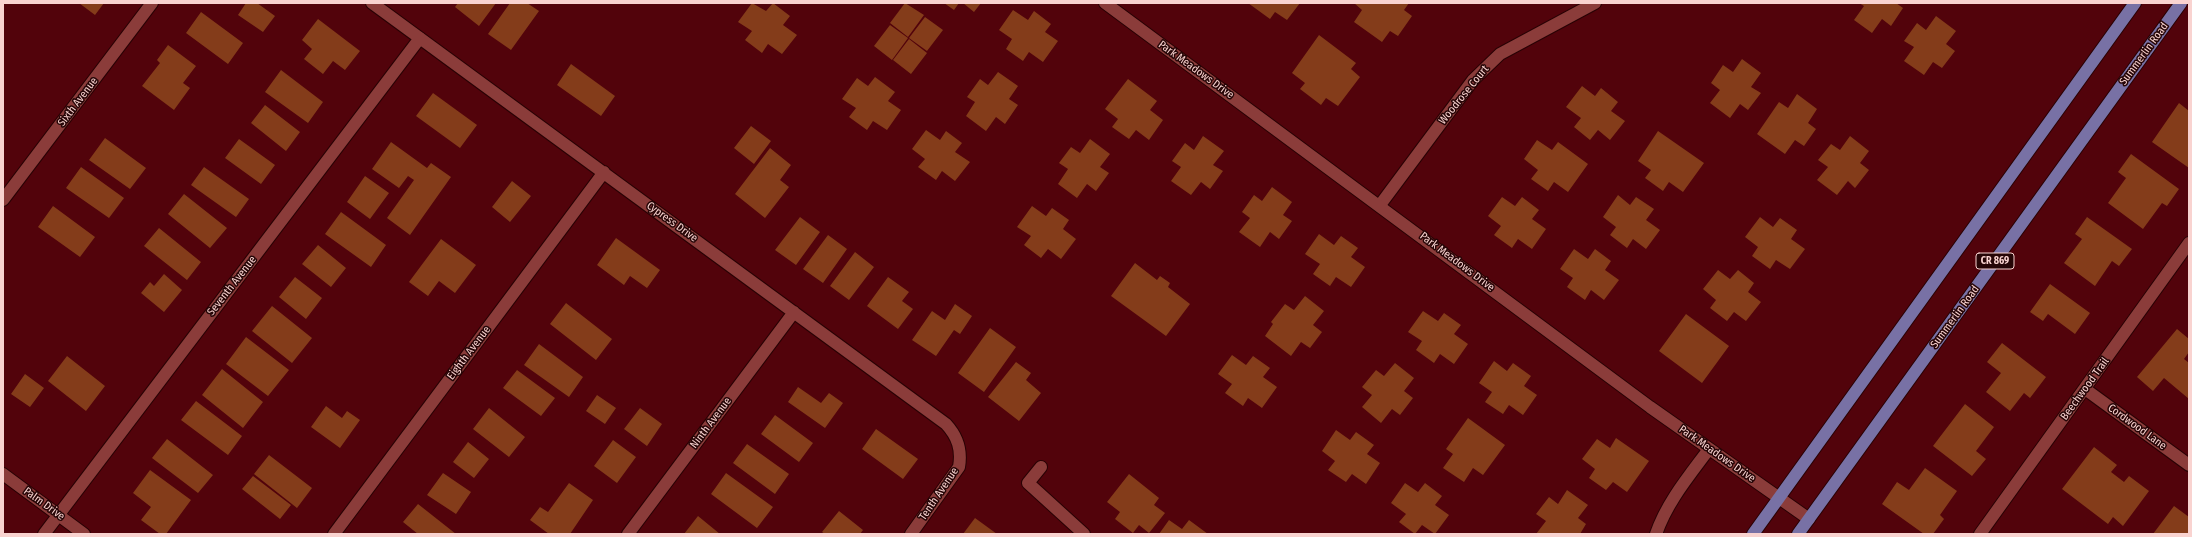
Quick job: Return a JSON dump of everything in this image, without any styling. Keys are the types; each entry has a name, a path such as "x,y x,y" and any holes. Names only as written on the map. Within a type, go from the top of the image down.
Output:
{"main road":[{"path":"1753,534 2135,3"},
{"name":"Summerlin Road","path":"1798,534 2181,3"}],"street":[{"name":"Sixth Avenue","path":"3,200 152,3"},
{"name":"Cypress Drive","path":"372,3 946,424 954,433 960,452"},
{"name":"Park Meadows Drive","path":"1105,3 1709,449 1809,519"},
{"name":"Woodrose Court","path":"1380,205 1485,66 1500,54 1595,3"},
{"name":"Seventh Avenue","path":"44,534 420,38"},
{"name":"Eighth Avenue","path":"334,534 604,172"},
{"name":"Beechwood Trail","path":"1980,534 2189,243"},
{"name":"Ninth Avenue","path":"628,534 794,312"},
{"name":"Cordwood Lane","path":"2085,389 2189,465"},
{"path":"1656,534 1662,517 1672,499 1709,449"},
{"name":"Tenth Avenue","path":"911,534 959,467 960,452"},
{"path":"1040,467 1028,483 1084,534"},
{"name":"Palm Drive","path":"3,474 84,534"}],"building":[{"path":"79,3 104,3 95,15"},
{"path":"246,3 257,3 275,16 263,32 238,15"},
{"path":"458,3 496,3 479,26 455,7"},
{"path":"510,3 527,3 539,11 511,50 488,34"},
{"path":"752,3 766,11 773,3 790,16 783,25 797,35 782,54 768,44 762,53 745,40 752,31 738,22"},
{"path":"905,3 924,15 908,37 890,23"},
{"path":"944,3 959,3 954,10"},
{"path":"963,3 981,3 974,12"},
{"path":"1248,3 1300,3 1287,20 1275,12 1270,19"},
{"path":"1354,3 1409,3 1404,10 1412,16 1398,36 1390,31 1382,42 1354,22 1362,10"},
{"path":"1859,3 1896,3 1903,8 1891,26 1882,19 1872,33 1854,20 1864,6"},
{"path":"1013,10 1028,20 1034,11 1051,24 1045,32 1058,41 1043,62 1029,52 1023,61 1006,49 1012,39 999,30"},
{"path":"201,12 243,43 228,64 186,33"},
{"path":"1936,16 1956,31 1946,44 1955,51 1942,68 1933,62 1924,75 1904,61 1914,47 1904,41 1917,23 1926,30"},
{"path":"925,17 943,30 927,51 909,38"},
{"path":"318,19 360,51 345,70 333,61 323,74 304,59 312,49 302,40"},
{"path":"890,25 908,38 892,60 874,46"},
{"path":"1319,35 1356,63 1351,69 1360,77 1338,106 1326,98 1321,105 1300,89 1305,83 1292,73"},
{"path":"909,39 927,53 911,74 893,60"},
{"path":"168,45 196,66 183,83 190,88 174,110 142,86 160,63 157,60"},
{"path":"1742,59 1761,73 1751,87 1761,93 1748,110 1740,104 1730,118 1710,103 1720,90 1711,83 1723,65 1733,72"},
{"path":"571,64 615,96 601,116 557,85"},
{"path":"281,70 323,102 308,123 265,92"},
{"path":"998,72 1018,86 1009,99 1018,105 1005,124 996,117 986,131 966,116 975,102 967,97 980,79 988,85"},
{"path":"875,77 895,92 888,101 901,110 887,130 873,121 867,130 849,117 856,108 842,99 857,78 868,86"},
{"path":"1128,79 1157,101 1150,110 1163,120 1149,140 1136,130 1129,139 1112,127 1118,119 1105,109"},
{"path":"1582,86 1595,96 1601,88 1618,102 1611,111 1625,121 1610,140 1598,130 1590,140 1574,127 1581,118 1566,107"},
{"path":"433,93 477,125 460,148 416,116"},
{"path":"1797,94 1817,109 1808,123 1816,129 1804,146 1795,140 1785,154 1757,134 1779,102 1788,108"},
{"path":"2179,103 2189,111 2189,168 2152,142"},
{"path":"265,105 300,132 286,151 251,123"},
{"path":"751,126 771,141 754,164 734,148"},
{"path":"926,130 940,140 946,131 962,143 955,152 970,162 955,181 942,171 936,180 918,167 925,159 912,149"},
{"path":"1658,131 1704,163 1683,192 1669,182 1663,191 1645,178 1651,170 1638,161"},
{"path":"1203,136 1224,151 1213,165 1223,171 1210,189 1201,182 1191,195 1171,181 1181,167 1172,161 1185,143 1194,150"},
{"path":"1850,136 1869,151 1860,163 1869,170 1855,188 1848,181 1837,195 1817,180 1828,167 1818,160 1831,144 1840,150"},
{"path":"105,138 146,168 130,189 89,160"},
{"path":"239,139 275,165 261,184 225,158"},
{"path":"1090,139 1110,154 1100,167 1109,173 1096,191 1087,184 1077,198 1058,184 1068,169 1059,163 1071,147 1080,153"},
{"path":"1537,140 1552,150 1558,142 1588,164 1568,192 1554,182 1548,191 1531,179 1538,170 1524,159"},
{"path":"391,142 427,168 431,163 451,177 410,235 387,218 414,180 408,176 399,188 372,169"},
{"path":"770,148 791,165 780,180 789,187 765,218 735,194"},
{"path":"2131,154 2179,189 2167,206 2162,203 2143,229 2108,203 2126,178 2118,172"},
{"path":"81,167 124,198 109,218 66,188"},
{"path":"204,167 249,199 236,217 191,185"},
{"path":"365,176 389,193 370,219 347,202"},
{"path":"512,181 531,196 510,222 492,207"},
{"path":"1272,187 1292,202 1283,215 1292,221 1279,239 1270,232 1260,247 1239,232 1250,218 1242,212 1254,195 1262,201"},
{"path":"184,194 227,228 210,248 168,214"},
{"path":"1618,195 1630,205 1636,197 1654,209 1646,220 1660,230 1646,249 1633,239 1627,248 1610,235 1616,227 1603,217"},
{"path":"1502,197 1515,206 1522,197 1539,210 1532,219 1546,229 1532,249 1518,239 1512,248 1494,235 1501,226 1488,216"},
{"path":"53,206 95,237 80,257 38,227"},
{"path":"1032,206 1046,216 1052,208 1069,220 1063,229 1076,239 1061,259 1048,249 1041,258 1024,245 1031,236 1017,227"},
{"path":"341,212 386,245 371,267 325,234"},
{"path":"800,217 820,232 796,265 775,250"},
{"path":"1760,217 1773,227 1780,218 1797,230 1791,239 1805,249 1790,269 1776,260 1770,269 1752,256 1758,247 1745,237"},
{"path":"2087,217 2132,249 2119,266 2112,261 2095,286 2064,263 2082,239 2075,234"},
{"path":"159,228 201,262 187,280 144,246"},
{"path":"1319,234 1334,245 1341,236 1358,248 1351,257 1365,267 1351,287 1336,277 1330,286 1313,274 1320,264 1305,254"},
{"path":"828,235 847,249 823,283 803,269"},
{"path":"616,238 660,270 647,288 630,276 624,285 597,265"},
{"path":"441,239 476,265 455,293 439,281 428,296 409,282"},
{"path":"318,245 346,268 331,287 302,264"},
{"path":"1574,249 1588,259 1595,249 1611,261 1605,270 1619,280 1604,300 1591,290 1585,300 1567,287 1573,278 1560,269"},
{"path":"855,252 874,267 849,300 830,286"},
{"path":"1135,263 1157,280 1160,276 1170,283 1168,287 1190,304 1166,336 1111,296"},
{"path":"1718,270 1730,279 1738,270 1754,283 1748,292 1761,302 1746,321 1734,312 1727,321 1710,308 1716,300 1703,289"},
{"path":"164,274 182,290 164,312 141,293 150,282 154,286"},
{"path":"295,277 322,298 306,319 279,297"},
{"path":"888,277 909,292 902,301 913,309 898,329 867,306"},
{"path":"2050,284 2090,313 2075,334 2048,314 2043,321 2030,312"},
{"path":"1305,296 1324,311 1313,325 1322,332 1310,348 1301,342 1291,356 1265,336 1273,324 1271,322 1285,304 1294,310"},
{"path":"566,303 612,339 596,360 550,324"},
{"path":"955,304 972,316 960,334 954,330 936,356 912,340 932,311 945,320"},
{"path":"272,306 312,338 292,363 252,331"},
{"path":"1423,311 1438,321 1444,313 1461,325 1454,334 1468,344 1454,364 1440,354 1434,363 1416,350 1422,341 1408,332"},
{"path":"1686,314 1729,346 1702,383 1659,351"},
{"path":"990,328 1016,347 984,392 958,373"},
{"path":"2177,329 2189,339 2189,352 2184,359 2189,363 2189,399 2164,378 2153,391 2137,377"},
{"path":"246,337 289,370 268,396 226,364"},
{"path":"2002,343 2046,377 2030,398 2024,393 2010,411 1986,392 2001,373 1987,362"},
{"path":"539,344 583,377 569,397 524,365"},
{"path":"1232,355 1246,365 1253,356 1270,368 1263,377 1277,387 1262,408 1248,398 1243,406 1225,393 1232,384 1218,374"},
{"path":"67,356 105,386 86,411 48,381"},
{"path":"1494,361 1507,371 1513,363 1531,376 1524,386 1537,395 1523,415 1509,405 1503,414 1485,402 1492,392 1479,383"},
{"path":"1016,362 1031,373 1026,380 1041,393 1019,421 988,397"},
{"path":"1395,363 1414,378 1404,391 1413,398 1400,415 1392,409 1381,423 1362,407 1372,395 1362,387 1376,370 1384,376"},
{"path":"222,369 263,402 243,428 202,395"},
{"path":"517,370 555,398 541,416 503,388"},
{"path":"25,374 44,388 30,407 11,394"},
{"path":"798,387 821,403 829,393 843,403 825,428 788,402"},
{"path":"597,395 616,408 605,424 586,411"},
{"path":"196,401 242,436 228,455 181,420"},
{"path":"1965,404 1994,427 1976,451 1986,459 1972,476 1933,446"},
{"path":"326,406 342,418 347,411 360,420 340,448 311,427"},
{"path":"489,408 525,437 509,457 473,429"},
{"path":"640,408 662,424 647,446 624,429"},
{"path":"775,415 813,443 799,462 761,434"},
{"path":"1468,418 1505,445 1483,475 1473,468 1464,482 1443,468 1453,454 1446,449"},
{"path":"876,429 918,459 903,479 862,449"},
{"path":"1336,430 1350,440 1356,432 1374,445 1367,454 1380,463 1366,484 1352,474 1346,482 1328,470 1335,461 1322,451"},
{"path":"1616,438 1649,461 1627,492 1613,482 1606,490 1589,478 1595,469 1582,459 1597,439 1610,448"},
{"path":"167,439 213,475 198,493 152,458"},
{"path":"613,440 636,457 617,483 594,466"},
{"path":"468,442 489,459 474,478 453,462"},
{"path":"747,444 789,474 775,494 733,463"},
{"path":"2094,447 2117,465 2111,472 2124,482 2129,476 2149,491 2123,526 2113,517 2108,524 2062,489"},
{"path":"269,455 312,488 297,508 254,474"},
{"path":"1925,468 1957,491 1940,515 1944,519 1933,534 1924,534 1882,504 1897,482 1909,490"},
{"path":"150,470 191,500 166,534 160,534 141,520 151,507 133,493"},
{"path":"443,473 471,492 456,514 427,495"},
{"path":"726,473 773,507 757,528 711,494"},
{"path":"1129,474 1159,498 1154,505 1165,513 1149,533 1139,525 1133,533 1115,519 1120,512 1107,502"},
{"path":"253,476 291,505 280,519 242,489"},
{"path":"569,483 593,500 570,534 549,534 530,520 540,507 548,512"},
{"path":"1405,483 1418,492 1425,483 1442,496 1435,505 1449,515 1435,534 1422,525 1415,534 1399,522 1406,514 1391,503"},
{"path":"1567,490 1588,505 1578,518 1586,524 1580,534 1536,534 1546,521 1536,514 1549,497 1558,504"},
{"path":"418,504 456,534 418,534 403,522"},
{"path":"2174,506 2189,517 2189,534 2153,534"},
{"path":"839,511 863,530 860,534 825,534 822,532"},
{"path":"698,516 720,534 684,534"},
{"path":"975,518 997,534 963,534"},
{"path":"1169,520 1182,529 1189,520 1208,534 1159,534"}]}
